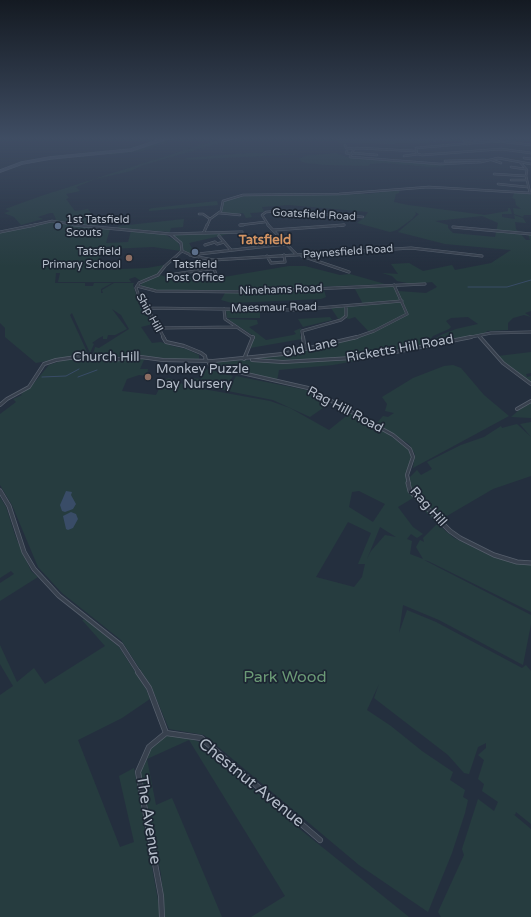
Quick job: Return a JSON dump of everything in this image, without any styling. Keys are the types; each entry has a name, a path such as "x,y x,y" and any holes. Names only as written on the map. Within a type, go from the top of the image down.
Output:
{"street":[{"path":"204,232 210,219 219,213 223,201 230,198 266,194 339,194 429,187 530,193 527,181"},
{"path":"498,184 528,187"},
{"name":"Goatsfield Road","path":"299,255 265,222 262,215 272,211 363,217"},
{"path":"219,213 240,215"},
{"path":"199,214 203,214 210,219"},
{"path":"0,232 52,221 67,224 170,234 242,232"},
{"path":"240,225 265,222"},
{"path":"274,230 344,225"},
{"path":"453,227 531,234"},
{"path":"170,234 181,243 182,251"},
{"path":"219,236 230,249"},
{"path":"249,236 258,247"},
{"path":"205,245 215,242 216,244 224,242"},
{"path":"190,254 286,244"},
{"name":"Paynesfield Road","path":"182,251 209,263 267,256 421,248 482,256"},
{"name":"Ship Hill","path":"182,251 176,258 165,266 158,275 141,282 137,286 141,302 159,328 166,342 184,346 201,353 205,356 207,361"},
{"path":"267,256 269,262 271,263 285,262 284,255"},
{"path":"299,255 349,272"},
{"path":"209,263 210,269"},
{"path":"175,274 214,269 216,274"},
{"name":"Ninehams Road","path":"137,286 156,291 244,292 425,284"},
{"path":"394,285 402,301"},
{"name":"Maesmaur Road","path":"145,308 294,310 402,301"},
{"name":"Old Lane","path":"207,361 244,359 283,354 345,341 374,331 408,312 402,301"},
{"path":"307,348 304,344 302,331 341,320 346,316 346,306"},
{"path":"224,310 225,319 253,337 244,359"},
{"path":"159,328 237,327"},
{"name":"Ricketts Hill Road","path":"244,359 283,362 371,357 491,333 531,332"},
{"path":"479,336 505,366 531,384"},
{"name":"Church Hill","path":"0,406 7,399 29,386 44,364 56,360 90,355 110,360 141,357 163,360 207,361"},
{"name":"Rag Hill Road","path":"207,361 216,367 308,388 351,411 393,436 410,449 413,457 408,471"},
{"path":"517,409 531,401"},
{"name":"Rag Hill","path":"408,471 407,475 410,491 450,531 460,538 494,555 517,562 531,563"},
{"path":"0,491 9,506 24,552 34,569 59,596 121,645 148,688 166,733"},
{"name":"Chestnut Avenue","path":"166,733 201,738 320,840"},
{"name":"The Avenue","path":"162,917 161,896 138,772 149,747 166,733"}],"green space":[{"path":"91,181 76,187 80,191 66,194 69,198 66,199 75,211 88,209 93,216 97,216 96,220 98,225 75,225 54,221 56,219 53,213 50,213 38,217 43,219 21,225 14,217 4,213 10,211 5,209"},
{"path":"400,189 399,193 396,194 394,202 485,215 508,211 508,208 510,208 512,214 502,214 502,217 515,219 514,215 523,218 526,223 515,222 516,229 526,240 530,240 528,234 531,235 531,311 525,313 531,317 524,315 513,318 508,323 508,330 487,331 484,334 431,344 436,338 443,334 456,329 478,324 468,317 451,318 446,321 451,327 433,336 426,344 370,355 366,359 333,365 279,370 277,381 211,364 209,362 245,360 271,363 298,362 299,361 250,359 320,348 371,334 355,317 349,319 343,317 339,320 331,308 364,306 355,289 394,285 398,291 426,293 437,287 432,282 412,284 397,281 392,276 382,273 398,274 391,264 409,263 423,271 452,265 455,270 491,263 511,250 445,244 398,232 419,214 415,212 416,214 412,219 397,230 390,232 357,223 365,217 368,212 289,205 262,207 264,212 250,213 252,217 246,218 243,213 230,214 222,212 224,201 244,196 369,194","holes":["482,216 498,223 495,237 453,233 448,228 448,225 435,221"]},
{"path":"515,192 531,194 531,215 524,215 523,217 514,214 513,208 521,209 516,205 515,199 512,198"},
{"path":"217,201 218,205 149,211 149,209 153,208"},
{"path":"184,219 183,227 171,228 170,232 117,228 119,226"},
{"path":"52,222 110,229 106,243 128,242 131,231 164,234 178,242 181,251 153,247 110,249 110,246 105,247 95,270 147,268 164,265 157,275 141,281 135,277 129,279 131,282 58,282 60,273 56,273 55,283 85,283 85,286 93,286 94,283 112,283 101,289 101,293 103,293 102,290 114,283 134,283 133,285 140,307 153,324 141,327 152,343 161,342 186,349 199,355 199,359 182,360 135,355 111,358 93,355 95,347 99,348 129,329 121,315 112,309 127,329 115,335 108,335 107,339 103,339 103,336 99,338 92,343 94,344 90,353 72,313 70,315 87,352 83,354 36,363 5,337 5,328 0,323 0,232"},
{"path":"233,233 189,243 193,250 193,253 190,254 183,252 182,243 172,234"},
{"path":"289,266 305,266 340,275 350,274 385,284 243,290 157,290 140,286 143,282 160,275 170,278 224,277"},
{"path":"324,290 326,297 321,299 232,303 221,300 225,293"},
{"path":"226,310 260,311 260,318 227,318"},
{"path":"330,317 332,320 303,327 298,319"},
{"path":"227,319 257,320 258,324 249,327 266,340 296,334 294,331 301,328 300,335 302,339 250,348 254,336"},
{"path":"531,352 531,373 526,374 527,377 531,376 531,383 506,365 498,356"},
{"name":"Park Wood","path":"88,356 103,359 133,357 154,360 144,360 140,369 148,369 147,376 139,375 127,379 122,391 156,395 161,385 164,384 166,379 169,378 185,385 185,388 192,387 270,401 290,408 329,430 350,413 353,414 385,432 407,448 410,452 411,457 407,474 408,489 437,521 435,522 413,498 398,507 413,527 423,534 417,538 411,534 407,539 412,541 410,554 423,559 416,547 420,540 424,542 423,538 437,524 454,538 489,555 513,563 531,565 531,612 424,560 531,615 531,624 523,665 439,620 403,605 399,633 407,610 436,622 522,668 526,665 531,671 531,824 516,812 515,815 513,814 531,829 531,917 441,917 438,912 464,855 462,849 478,799 494,811 498,802 482,791 484,784 478,779 484,760 478,755 486,748 486,743 478,747 469,774 464,773 448,755 374,698 379,684 367,710 453,772 450,780 465,790 463,797 468,800 452,853 428,912 359,865 204,735 169,729 151,686 121,640 62,593 38,567 12,505 0,485 0,414 16,402 13,399 22,395 21,394 34,383 49,365","holes":["359,491 385,504 373,522 349,507 352,492","348,522 371,533 358,564 365,564 362,577 354,587 316,577","380,527 396,537 385,535 371,551 367,559"]},
{"path":"453,365 461,368 484,395 509,416 413,468 415,454 409,444 376,424 383,416 388,417 394,413 385,411 387,404 382,397 413,378 444,366"},
{"path":"206,369 233,376 225,390 186,385 191,378 201,379"},
{"path":"236,376 306,390 330,403 310,417 273,400 228,391"},
{"path":"531,401 531,418 511,417 519,410"},
{"path":"531,422 531,437 520,424"},
{"path":"517,424 531,437 531,476 493,489 440,520 411,490 410,477 417,470 421,475 432,469 427,462 461,445 484,437 501,426 502,428"},
{"path":"0,497 6,507 16,538 31,571 38,577 0,601 0,583 14,574 11,571 0,578"},
{"path":"86,619 119,647 146,689 150,699 122,718 78,740 120,847 134,842 119,776 134,768 161,917 0,917 0,695 13,686 0,664 0,645 17,682 34,668 45,684 105,646 82,620"},
{"path":"166,735 187,737 199,742 296,826 409,917 251,917 285,896 189,740 147,759 156,805 172,798 222,917 165,917 161,874 140,772 150,749"}],"water":[{"path":"66,491 72,492 71,495 76,504 73,509 65,512 62,511 60,505"},
{"path":"71,512 76,514 78,519 73,528 68,530 66,529 63,516"}],"waterway":[{"path":"468,287 507,287 531,280"},
{"path":"42,377 66,376 79,369"},
{"path":"78,377 97,370"}],"place":[{"name":"1st Tatsfield Scouts","path":"58,226"},
{"name":"Tatsfield Post Office","path":"195,252"},
{"name":"Tatsfield Primary School","path":"129,258"},
{"name":"Monkey Puzzle Day Nursery","path":"148,377"}],"district":[{"name":"Tatsfield","path":"265,241"}]}
